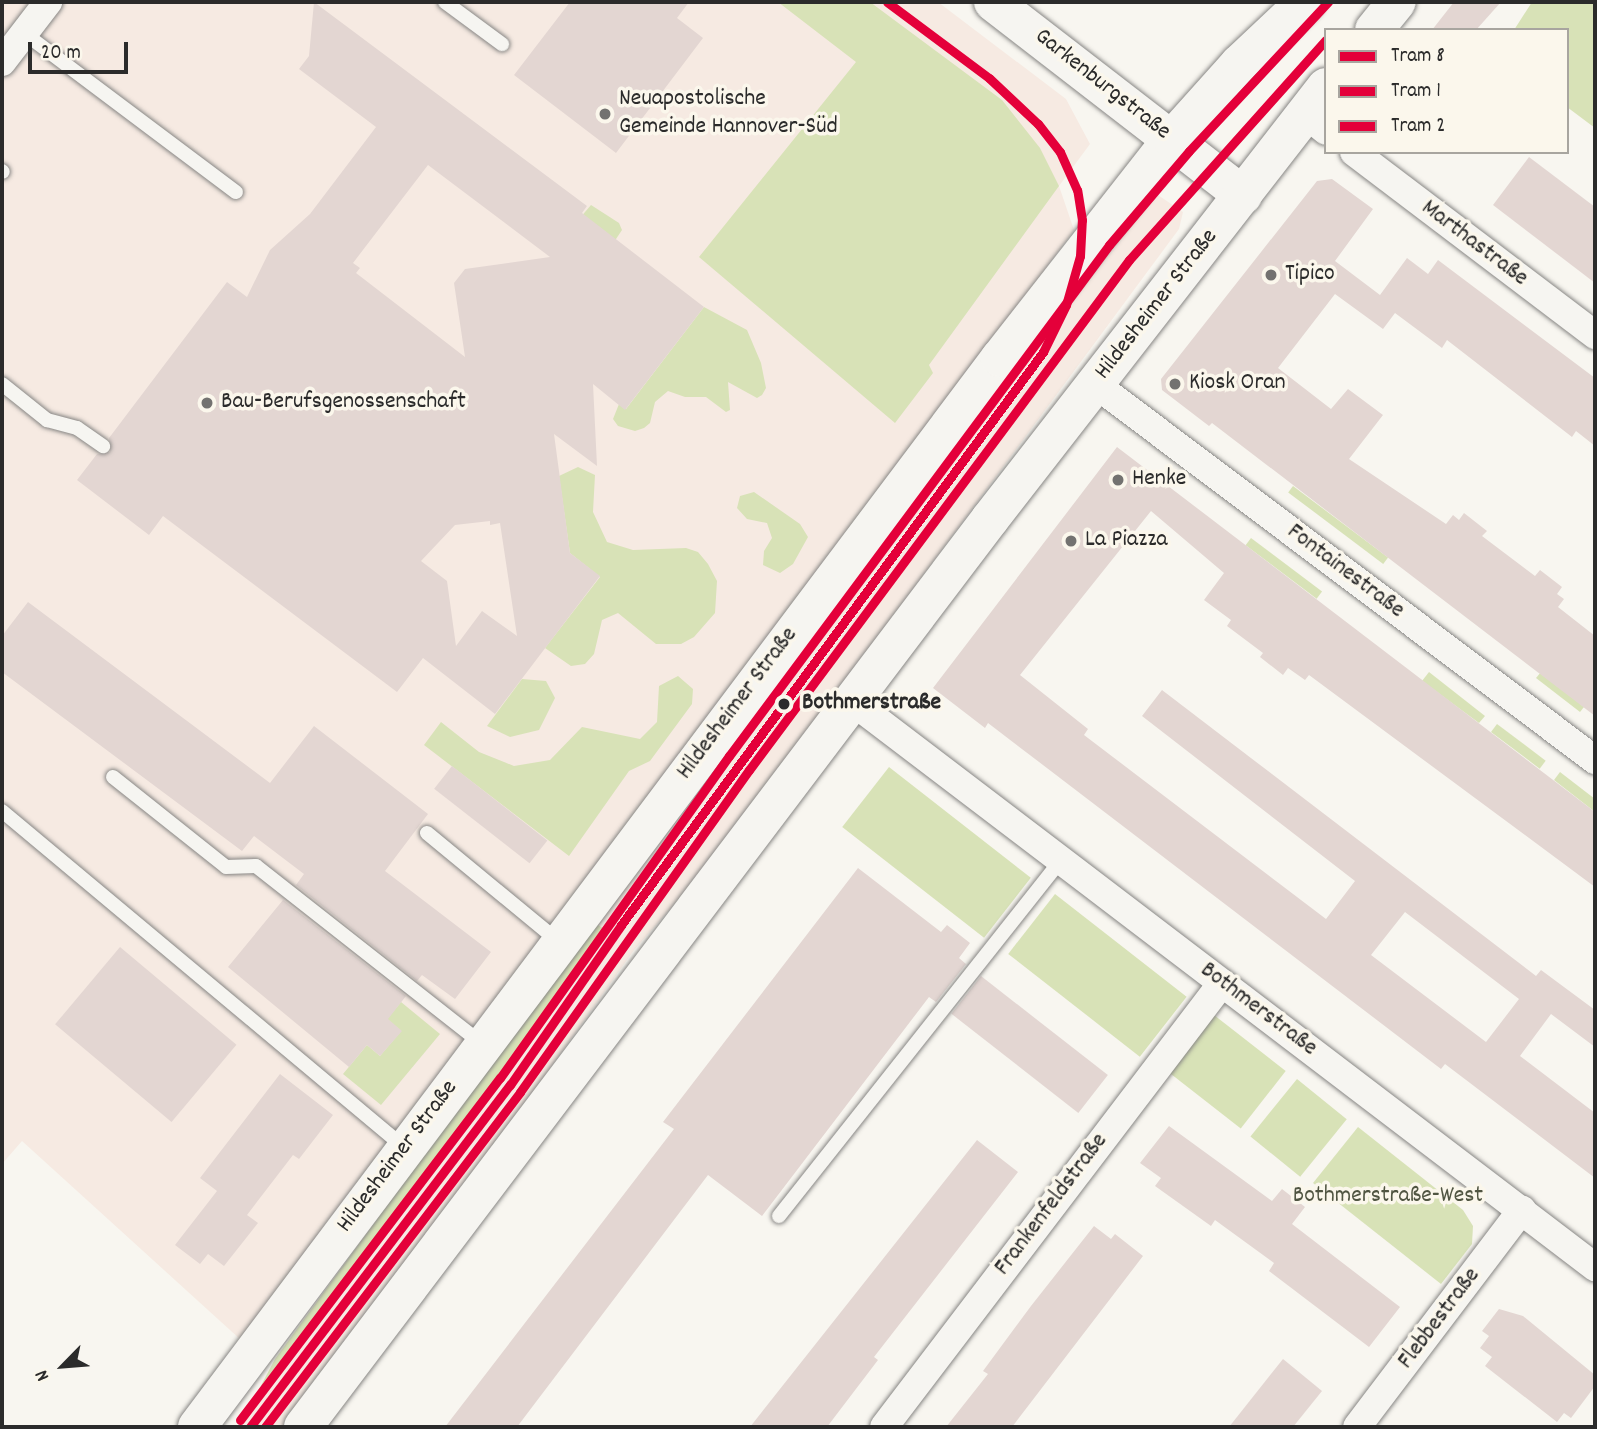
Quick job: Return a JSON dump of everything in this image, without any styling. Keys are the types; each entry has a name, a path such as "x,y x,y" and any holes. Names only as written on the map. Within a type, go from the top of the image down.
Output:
{"main road":[{"name":"Garkenburgstraße","path":"993,2 1243,195"},
{"name":"Hildesheimer Straße","path":"197,1427 404,1147 1000,358 1172,139 1239,64 1305,2"},
{"path":"1376,28 1397,2"},
{"name":"Hildesheimer Straße","path":"303,1427 1095,384 1243,195 1319,110"}],"street":[{"path":"2,62 48,2"},
{"name":"Marthastraße","path":"1357,154 1595,335"},
{"name":"Fontainestraße","path":"1095,384 1595,760"},
{"name":"Bothmerstraße","path":"853,702 1595,1268"},
{"name":"Frankenfeldstraße","path":"884,1427 1222,983"},
{"name":"Flebbestraße","path":"1357,1427 1522,1210"}],"lane":[{"path":"445,2 502,44"},
{"path":"24,33 236,192"},
{"path":"2,384 47,420 77,428 103,446"},
{"path":"113,777 226,867 256,866 483,1045"},
{"path":"2,811 404,1147"},
{"path":"428,833 560,943"},
{"path":"779,1216 1061,860"}],"shaded area":[{"path":"2,2 938,2 1066,99 1090,144 1059,186 1074,230 252,1350 22,1141 2,1164"},
{"path":"1155,193 1183,212 1179,229 708,866 634,950 461,1194 282,1427 237,1427 544,1024 607,931 594,922 935,463"}],"green space":[{"path":"778,2 870,2 1002,100 1040,148 1059,186 929,365 933,373 895,423 699,257 856,62"},
{"path":"1532,2 1595,2 1595,128 1569,108 1569,28 1515,28"},
{"path":"591,205 619,223 622,230 616,239 562,239"},
{"path":"704,307 747,330 761,363 766,388 762,395 757,398 728,382 730,410 726,412 706,397 685,397 668,391 655,402 650,423 644,428 635,431 618,426 613,419 619,404 626,409"},
{"path":"578,467 595,475 593,512 607,542 633,550 686,548 698,552 708,564 717,581 715,613 694,637 681,644 656,644 618,613 602,620 594,654 585,664 571,666 545,648 600,577 570,553 559,476"},
{"path":"1293,486 1388,558 1383,564 1288,492"},
{"path":"754,492 800,524 808,537 793,564 780,573 763,565 764,551 772,538 767,523 747,519 737,508 740,496"},
{"path":"1251,538 1322,592 1317,599 1246,545"},
{"path":"1429,672 1485,716 1479,723 1422,681"},
{"path":"1541,672 1584,707 1580,712 1536,678"},
{"path":"678,676 693,689 692,704 650,761 629,771 569,856 424,745 441,722 479,752 514,766 550,760 582,727 640,739 657,722 659,686"},
{"path":"522,679 546,681 555,698 539,730 510,737 487,726"},
{"path":"1497,724 1546,761 1540,769 1491,732"},
{"path":"889,767 1031,878 984,938 842,827"},
{"path":"1560,772 1595,799 1595,812 1554,780"},
{"path":"1055,894 1187,997 1140,1057 1008,954"},
{"path":"594,922 607,931 544,1024 259,1399 256,1395 275,1359"},
{"path":"401,1002 440,1034 381,1105 343,1074 367,1045 380,1056 401,1031 387,1019"},
{"path":"1214,1015 1286,1071 1241,1129 1169,1073"},
{"path":"1297,1079 1347,1119 1300,1177 1250,1137"},
{"name":"Bothmerstraße-West","path":"1358,1127 1463,1210 1473,1226 1472,1244 1441,1284 1313,1183"}],"building":[{"path":"314,2 587,206 582,213 704,307 625,410 593,384 597,466 554,434 570,553 600,576 495,714 423,658 397,692 163,516 149,535 77,480 97,454 110,452 109,438 227,282 247,297 270,250 310,214 376,127 299,69 309,56","holes":["428,165 550,257 465,269 454,283 465,357 356,273 360,268 353,263","490,521 490,525 500,523 517,636 482,611 456,646 447,581 421,561 455,525"]},
{"name":"Neuapostolische Gemeinde Hannover-Süd","path":"570,2 689,2 677,18 703,38 616,153 514,75"},
{"path":"1454,2 1501,2 1478,28 1434,28"},
{"path":"1529,157 1595,207 1595,283 1493,205"},
{"path":"1332,179 1373,209 1335,261 1380,295 1407,258 1428,274 1438,260 1595,378 1595,446 1576,431 1572,437 1447,340 1442,348 1395,313 1383,329 1335,294 1278,368 1331,409 1348,389 1383,415 1349,459 1446,524 1453,515 1459,520 1464,513 1487,531 1482,536 1535,576 1540,570 1562,587 1557,594 1564,599 1558,607 1595,636 1595,716 1212,423 1209,426 1162,390 1161,379 1317,181"},
{"path":"1117,447 1595,812 1595,887 1309,675 1305,680 1288,668 1283,675 1260,657 1263,653 1227,626 1231,620 1204,600 1224,573 1151,511 1020,675 1088,729 1084,735 1326,919 1355,881 1142,716 1162,690 1536,976 1541,970 1595,1010 1595,1047 1551,1014 1520,1056 1595,1113 1595,1178 1445,1064 1441,1069 988,723 985,728 933,688","holes":["1405,912 1519,999 1486,1042 1371,955"]},
{"path":"28,602 270,783 314,726 428,814 385,871 491,952 455,999 422,975 417,981 296,885 304,874 254,836 242,851 2,672 2,636"},
{"path":"452,766 547,840 529,863 434,789"},
{"path":"858,868 941,932 947,925 970,943 959,958 966,964 936,1002 929,997 762,1216 708,1175 517,1427 445,1427 674,1129 663,1122"},
{"path":"283,900 406,996 388,1019 402,1031 380,1056 367,1045 349,1067 228,967"},
{"path":"120,947 236,1045 172,1122 55,1024"},
{"path":"981,976 1108,1075 1078,1113 951,1014"},
{"path":"280,1074 333,1115 299,1159 293,1155 247,1215 258,1223 224,1266 208,1254 200,1264 175,1245 217,1191 200,1178"},
{"path":"1169,1126 1272,1201 1282,1189 1305,1207 1292,1224 1400,1307 1369,1347 1269,1271 1274,1263 1215,1220 1211,1226 1155,1186 1161,1178 1140,1163"},
{"path":"977,1140 1018,1172 874,1357 878,1360 827,1427 750,1427"},
{"path":"1094,1226 1111,1239 1115,1234 1143,1256 1012,1427 946,1427 988,1374 983,1371"},
{"path":"1499,1309 1523,1316 1595,1375 1595,1386 1571,1418 1564,1413 1557,1422 1485,1366 1492,1357 1480,1348 1489,1336 1482,1331"},
{"path":"1283,1359 1322,1391 1293,1427 1229,1427"}],"tram line":[{"name":"8","path":"250,1427 510,1085 621,925 1043,352 1066,305 1080,256 1082,220 1077,190 1060,152 1038,124 989,78 887,2"},
{"name":"2","path":"240,1420 500,1078 729,756 1109,245 1189,151 1328,2"},
{"name":"1","path":"265,1427 520,1092 749,770 1129,260 1324,42"}],"place":[{"name":"Neuapostolische Gemeinde Hannover-Süd","path":"605,114"},
{"name":"Tipico","path":"1271,275"},
{"name":"Kiosk Oran","path":"1175,384"},
{"name":"Bau-Berufsgenossenschaft","path":"207,403"},
{"name":"Henke","path":"1118,480"},
{"name":"La Piazza","path":"1071,541"},
{"name":"Bothmerstraße","path":"784,704"}]}
